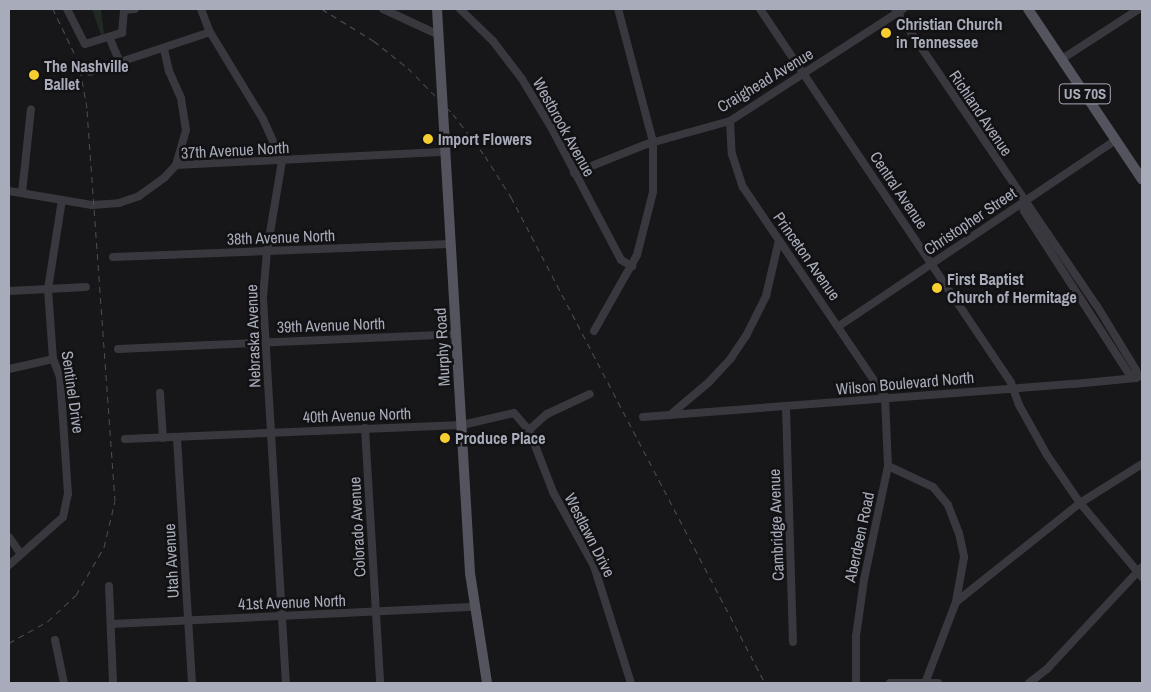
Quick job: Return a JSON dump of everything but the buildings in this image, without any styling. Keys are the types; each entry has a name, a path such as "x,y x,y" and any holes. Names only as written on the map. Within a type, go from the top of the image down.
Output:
{"main road":[{"name":"Murphy Road","path":"437,9 456,334 475,607 487,683"},
{"name":"US 70S","path":"1028,9 1142,179"}],"street":[{"path":"67,9 82,42 89,44 110,39 122,33 124,9 135,9"},
{"path":"201,9 210,32 263,119 282,161"},
{"path":"383,9 439,35"},
{"name":"Westbrook Avenue","path":"460,9 493,41 522,78 621,260 632,266"},
{"path":"594,332 632,266 648,220 653,192 653,142 618,9"},
{"name":"Central Avenue","path":"760,9 1014,388 1019,405 1047,455 1080,502 1139,569 1142,577"},
{"path":"1062,60 1140,9"},
{"name":"Craighead Avenue","path":"574,173 653,142 730,121 899,10"},
{"name":"Richland Avenue","path":"899,10 1025,204 1031,208 1097,306 1138,376"},
{"path":"90,72 164,49 210,32"},
{"path":"110,39 120,63"},
{"path":"164,49 169,71 182,98 185,117 185,136 176,165"},
{"path":"22,193 31,109"},
{"name":"Princeton Avenue","path":"730,121 732,154 744,186 839,326 885,398"},
{"name":"Christopher Street","path":"839,326 1025,204 1116,140"},
{"name":"37th Avenue North","path":"9,191 92,204 119,203 151,189 176,165 446,152"},
{"name":"Nebraska Avenue","path":"282,161 267,251 263,298 286,683"},
{"name":"Sentinel Drive","path":"9,565 55,525 66,507 65,435 60,377 53,359 48,289 62,200"},
{"path":"670,415 709,382 746,336 766,296 779,240"},
{"name":"38th Avenue North","path":"113,257 451,244"},
{"path":"9,291 86,287"},
{"name":"39th Avenue North","path":"118,349 456,334"},
{"path":"9,369 53,359"},
{"name":"Wilson Boulevard North","path":"643,417 786,407 1138,376"},
{"path":"125,439 163,438 160,392"},
{"path":"529,430 547,414 590,394"},
{"name":"Aberdeen Road","path":"856,683 856,636 864,580 888,466 885,398"},
{"name":"Cambridge Avenue","path":"786,407 793,642"},
{"name":"40th Avenue North","path":"163,438 462,425 514,413 529,430"},
{"name":"Colorado Avenue","path":"365,428 380,683"},
{"name":"Westlawn Drive","path":"529,430 553,492 594,566 631,683"},
{"name":"Utah Avenue","path":"177,438 192,683"},
{"path":"956,602 1080,502 1142,464"},
{"path":"888,466 934,487 948,505 959,533 964,557 956,602 925,683"},
{"path":"9,537 21,554"},
{"path":"1029,683 1047,669 1139,569"},
{"path":"109,586 113,683"},
{"name":"41st Avenue North","path":"111,624 475,607"},
{"path":"55,640 64,683"},
{"path":"890,683 938,683"}],"shaded area":[{"path":"92,9 101,9 104,34 101,35"}],"railway":[{"path":"9,643 48,621 76,595 104,547 115,501 87,108 79,63 53,9"},
{"path":"322,9 374,41 408,68 453,114 485,156 511,197 765,683"}],"place":[{"name":"Christian Church in Tennessee","path":"886,33"},
{"name":"The Nashville Ballet","path":"34,75"},
{"name":"Import Flowers","path":"428,139"},
{"name":"First Baptist Church of Hermitage","path":"937,288"},
{"name":"Produce Place","path":"445,438"}]}
